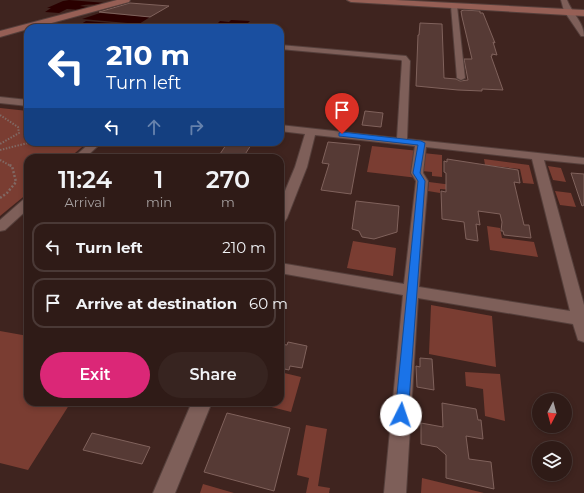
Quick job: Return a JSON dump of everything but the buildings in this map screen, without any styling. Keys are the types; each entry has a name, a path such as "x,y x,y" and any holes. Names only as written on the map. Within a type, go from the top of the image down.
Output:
{"main road":[{"path":"40,24 126,0"},
{"path":"45,24 134,0"},
{"path":"351,0 584,12"},
{"path":"376,0 568,12"},
{"path":"0,35 24,28"},
{"path":"0,35 24,29"}],"street":[{"path":"564,0 568,12 584,34"},
{"path":"454,6 461,78"},
{"path":"284,47 403,58 406,62 402,141"},
{"path":"0,100 24,103"},
{"path":"284,128 584,161"},
{"path":"284,208 301,167 311,131"},
{"path":"395,493 411,290 422,181 417,173 421,143"},
{"path":"84,154 92,146"},
{"path":"536,156 584,335"},
{"path":"0,227 24,208"},
{"path":"284,269 579,319"},
{"path":"164,493 200,406"}],"path":[{"path":"0,115 18,127 19,133 0,144"},
{"path":"0,150 24,144"},
{"path":"0,160 12,166 16,182 0,198"}],"shaded area":[{"path":"69,0 106,3 83,5 80,6 89,7 80,10 67,9 59,13 45,12 51,8 47,8"},
{"path":"100,13 150,17 139,24 82,19"},
{"path":"231,20 250,21 247,24 218,23 220,21 229,22"},
{"path":"86,21 124,24 81,24"},
{"path":"0,108 24,111 24,146 83,146 74,154 24,154 24,196 0,216"},
{"path":"372,146 419,151 418,178 367,172"},
{"path":"423,153 442,155 442,177 432,176 432,172 422,171"},
{"path":"484,159 529,165 534,184 523,183 520,169 485,165"},
{"path":"548,166 561,168 566,182 553,180"},
{"path":"429,182 460,186 454,190 440,189 440,193 428,191"},
{"path":"555,191 571,193 576,207 560,205"},
{"path":"487,226 500,228 502,238 534,242 538,257 490,250"},
{"path":"353,241 396,248 393,276 347,268"},
{"path":"431,305 492,316 496,367 429,354"},
{"path":"0,331 24,335 24,406 68,406 28,470 0,463"},
{"path":"465,372 500,374 505,421 485,416 483,389 466,386"},
{"path":"284,373 301,377 291,412 268,406 284,406"},
{"path":"306,425 327,429 318,486 330,488 329,493 306,493 309,478 297,475"},
{"path":"422,478 484,493 421,493"},
{"path":"203,484 234,493 200,493"}],"route":[{"path":"342,134 421,143 417,173 422,181 411,290 401,415"}]}
